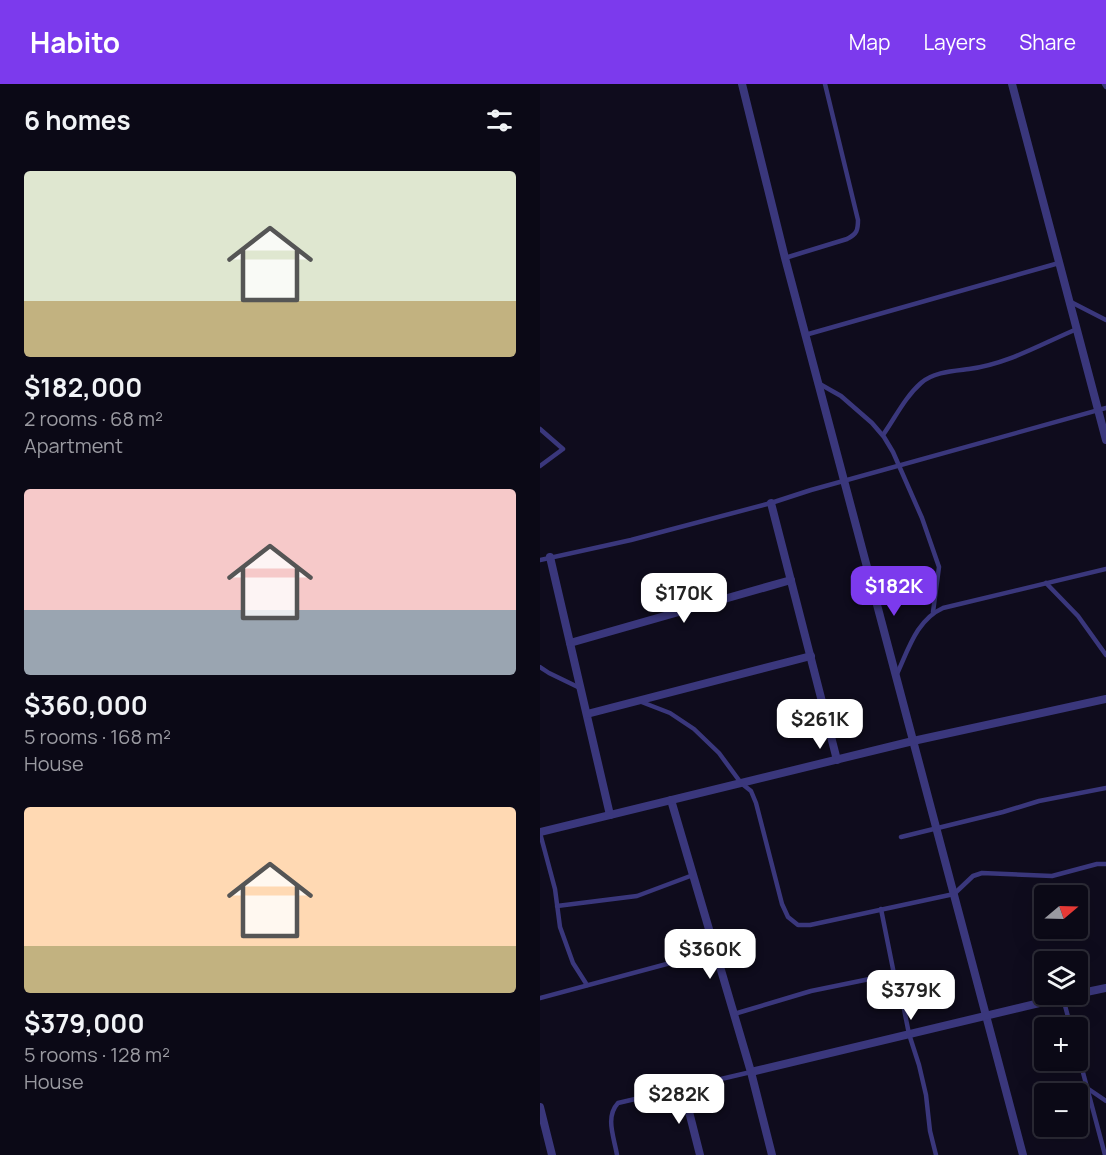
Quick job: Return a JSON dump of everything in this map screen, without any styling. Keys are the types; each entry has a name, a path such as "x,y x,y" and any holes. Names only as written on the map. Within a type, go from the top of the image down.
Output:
{"street":[{"path":"741,84 1023,1155"},
{"path":"1012,84 1059,263 1102,409 1106,440"},
{"path":"771,503 837,760"},
{"path":"550,557 610,814"},
{"path":"570,643 791,580"},
{"path":"587,714 811,657"},
{"path":"540,832 913,741 1106,699"},
{"path":"671,800 752,1072 772,1155"},
{"path":"1088,992 1106,988"},
{"path":"752,1072 1034,1005"},
{"path":"683,1089 700,1155"},
{"path":"540,1107 552,1155"}],"lane":[{"path":"785,258 848,239 858,230 858,220 825,84"},
{"path":"806,334 1059,263"},
{"path":"1070,301 1106,320"},
{"path":"883,435 908,397 922,381 938,374 989,366 1009,360 1077,328"},
{"path":"818,383 842,396 883,435 899,465 922,518 939,567 933,612"},
{"path":"540,560 631,540 771,503 844,480 1102,409"},
{"path":"540,429 563,449 540,466"},
{"path":"896,676 922,623 933,612 1106,569"},
{"path":"1046,584 1078,616 1106,655"},
{"path":"540,667 549,674 580,688"},
{"path":"638,701 670,713 694,729 719,753 741,783 751,791 782,904 788,917 798,925 810,925 954,894 973,876 982,873 1033,877 1052,876 1096,864 1106,864"},
{"path":"901,837 1039,801 1106,788"},
{"path":"540,832 555,889 560,927 573,963 587,985"},
{"path":"557,906 637,896 693,875"},
{"path":"881,909 894,974 926,1095 930,1131 936,1155"},
{"path":"540,998 715,951"},
{"path":"734,1014 811,992 894,974"},
{"path":"617,1155 610,1124 612,1110 618,1103 752,1072"},
{"path":"1088,1089 1106,1101"},
{"path":"1088,1092 1105,1155"}]}
